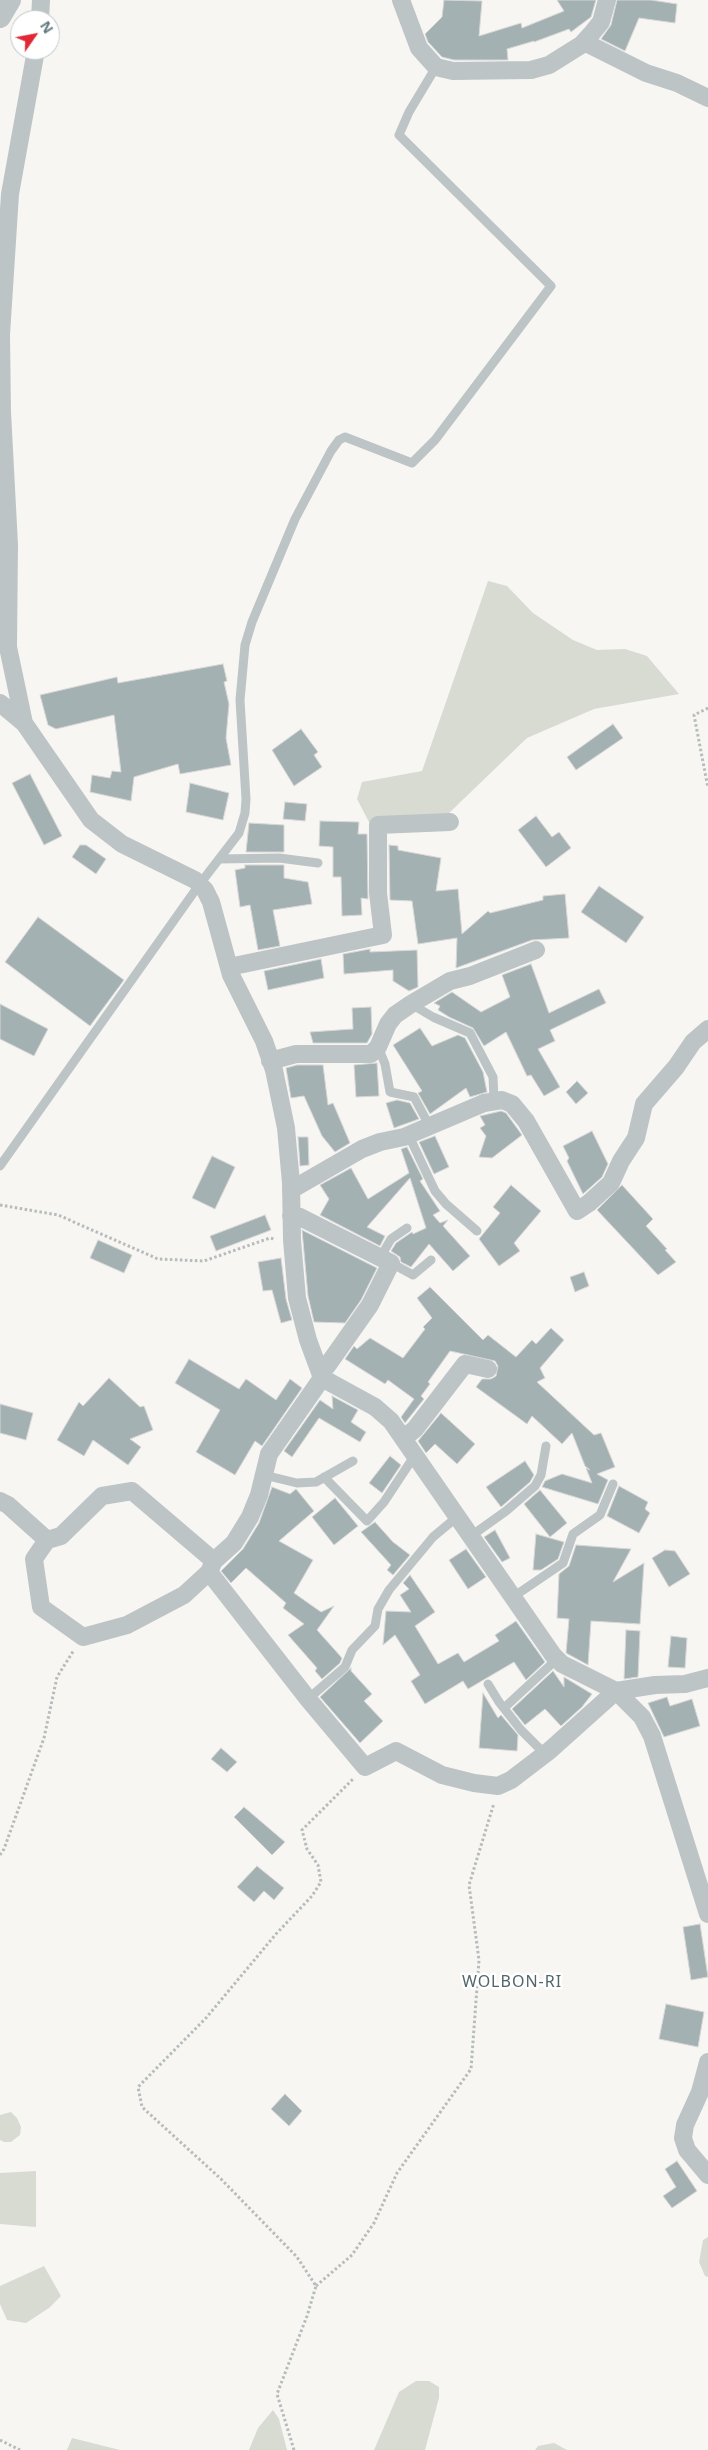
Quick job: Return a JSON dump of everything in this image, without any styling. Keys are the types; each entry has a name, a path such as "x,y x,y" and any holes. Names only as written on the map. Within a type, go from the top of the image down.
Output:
{"street":[{"path":"0,17 10,0"},
{"path":"401,0 415,42 436,67 453,71 531,70 549,65 566,56 584,42 600,22 607,0"},
{"path":"584,42 646,73 677,83 708,98"},
{"path":"24,723 8,646 10,545 2,412 1,335 10,194 34,60"},
{"path":"0,703 24,723 91,820 122,844 195,880 212,902 229,967 264,1041 286,1128 297,1298 308,1340 321,1374 375,1408 391,1421 557,1659 568,1667 616,1691 642,1717 652,1736 708,1914"},
{"path":"229,967 383,935 378,893 378,825 450,822"},
{"path":"270,1061 296,1054 370,1054 378,1047 388,1024 395,1015 411,1004 450,981 470,976 536,950"},
{"path":"291,1190 362,1149 380,1142 409,1136 494,1100 502,1100 512,1104 526,1121 577,1211 590,1203 611,1183 620,1161 636,1138 644,1104 676,1067 694,1042 708,1029"},
{"path":"291,1216 300,1217 386,1261 370,1305 360,1322 321,1374 269,1454 259,1495 250,1517 234,1543 212,1566 184,1596 127,1625 83,1637 41,1607 34,1558 48,1540 61,1536 102,1496 132,1491 212,1566 308,1699 365,1768 396,1751 442,1775 474,1784 498,1786 511,1780 545,1754 616,1691 655,1685 685,1684 708,1678"},
{"path":"404,1438 414,1429 465,1364 488,1369"},
{"path":"0,1502 8,1505 48,1540"},
{"path":"708,2062 700,2092 685,2125 683,2138 688,2150 708,2175"}],"lane":[{"path":"0,1166 199,884 239,833 245,813 246,778 240,733 240,700 245,645 258,607 295,519 331,451 339,440 344,437 412,463 435,440 551,286 399,135 409,112 436,67"},
{"path":"220,859 279,858 318,863"},
{"path":"411,1004 433,1017 470,1033 493,1077 494,1100"},
{"path":"378,1047 385,1064 390,1092 414,1097 430,1127"},
{"path":"409,1136 435,1191 446,1204 477,1231"},
{"path":"408,1228 391,1240 386,1261 413,1275 432,1260"},
{"path":"471,1536 506,1511 540,1480 546,1446"},
{"path":"324,1477 367,1521 384,1502 415,1455"},
{"path":"264,1475 297,1483 316,1482 353,1462"},
{"path":"513,1597 563,1563 573,1534 600,1515 613,1484"},
{"path":"308,1699 344,1667 352,1650 375,1626 378,1609 389,1590 433,1537 457,1517"},
{"path":"504,1708 557,1659"},
{"path":"488,1684 504,1708 545,1754"}],"path":[{"path":"708,708 694,715 708,788"},
{"path":"0,1205 58,1215 158,1259 204,1261 270,1238 292,1240"},
{"path":"0,1855 4,1849 44,1738 57,1677 83,1637"},
{"path":"316,2286 297,2257 220,2179 142,2107 138,2087 206,2018 276,1934 312,1896 321,1882 318,1865 307,1849 302,1830 365,1768"},
{"path":"294,2450 277,2394 307,2316 316,2286 352,2255 374,2223 398,2173 471,2069 479,1960 469,1885 498,1786"},
{"path":"0,2440 20,2450"}],"shaded area":[{"path":"488,581 507,586 533,613 573,640 597,650 625,649 647,656 679,694 594,709 527,738 448,814 421,819 369,822 357,799 362,782 422,771"},
{"path":"11,2112 17,2118 21,2127 20,2135 11,2142 4,2142 0,2140 0,2115"},
{"path":"36,2171 36,2227 0,2224 0,2173"},
{"path":"708,2237 708,2277 705,2276 699,2262 703,2240"},
{"path":"44,2266 61,2296 49,2308 26,2323 7,2320 0,2304 0,2286"},
{"path":"416,2381 429,2381 439,2387 439,2398 425,2450 374,2450 399,2392"},
{"path":"273,2410 279,2419 287,2450 249,2450 258,2428"},
{"path":"72,2438 120,2450 67,2450"},
{"path":"554,2443 567,2450 535,2450 538,2446"}],"building":[{"path":"444,0 482,1 479,36 521,23 522,28 564,11 557,0 596,0 591,17 571,32 569,29 534,42 507,49 508,60 454,60 442,57 428,42 425,34 442,17"},
{"path":"617,0 651,0 677,4 675,23 639,18 625,51 601,39 611,25"},
{"path":"223,664 227,681 224,682 229,704 226,738 231,765 180,774 178,764 134,777 131,801 90,792 92,775 110,778 112,771 121,772 114,715 56,729 48,725 40,695 117,677 118,683"},
{"path":"613,724 623,738 576,770 567,757"},
{"path":"301,729 318,752 314,755 322,767 294,786 272,750"},
{"path":"30,774 62,836 44,845 12,783"},
{"path":"190,783 229,793 223,820 186,812"},
{"path":"285,802 307,804 305,821 283,819"},
{"path":"536,816 552,837 559,832 571,848 546,867 518,830"},
{"path":"320,821 359,822 358,834 367,834 368,899 361,898 362,915 342,916 341,877 333,877 333,847 319,846"},
{"path":"249,823 284,825 284,852 246,852"},
{"path":"80,845 86,845 106,859 96,874 72,857"},
{"path":"389,845 398,846 398,850 441,858 436,891 458,889 462,934 488,911 490,913 543,900 543,896 565,894 569,938 532,940 456,968 457,938 418,944 412,901 390,900"},
{"path":"245,865 284,865 284,878 308,882 312,904 273,910 280,946 258,950 250,905 240,907 235,870 245,868"},
{"path":"599,886 644,917 626,943 581,912"},
{"path":"38,917 124,980 90,1026 5,962"},
{"path":"370,949 370,952 417,950 418,987 409,991 393,981 393,970 344,974 343,954"},
{"path":"321,959 324,978 268,990 264,971"},
{"path":"531,964 549,1013 599,989 606,1003 550,1030 555,1041 538,1049 560,1087 544,1096 531,1075 527,1076 506,1032 484,1046 473,1028 438,1010 440,1006 434,1003 452,992 481,1012 510,997 502,975"},
{"path":"0,1004 48,1029 34,1056 0,1039"},
{"path":"371,1007 372,1034 367,1043 313,1043 310,1032 353,1029 352,1008"},
{"path":"420,1028 432,1046 458,1035 465,1038 483,1072 487,1092 470,1097 466,1088 430,1114 418,1093 422,1091 393,1045"},
{"path":"377,1063 379,1096 356,1097 354,1065"},
{"path":"297,1065 323,1065 328,1105 333,1103 350,1143 335,1152 322,1136 304,1096 291,1098 286,1068"},
{"path":"577,1081 588,1093 576,1104 566,1092"},
{"path":"397,1100 410,1103 419,1119 394,1128 386,1103"},
{"path":"501,1111 506,1113 522,1135 492,1158 479,1157 486,1136 480,1128 485,1125 480,1116"},
{"path":"592,1131 608,1164 602,1177 583,1194 567,1161 569,1158 563,1146"},
{"path":"435,1136 449,1167 434,1174 419,1142"},
{"path":"298,1137 308,1137 309,1165 300,1166"},
{"path":"407,1147 423,1179 420,1181 440,1211 433,1215 440,1223 448,1220 443,1226 470,1256 453,1271 429,1244 411,1267 401,1262 400,1257 391,1251 396,1243 412,1232 413,1234 426,1228 410,1178 367,1227 385,1236 380,1246 320,1215 329,1199 320,1185 351,1168 368,1199 409,1173 401,1149"},
{"path":"212,1156 235,1167 215,1209 192,1198"},
{"path":"511,1185 541,1211 514,1243 520,1251 499,1266 479,1239 500,1213 493,1207"},
{"path":"622,1185 653,1219 646,1226 676,1262 658,1275 597,1210"},
{"path":"265,1215 271,1230 216,1251 210,1236"},
{"path":"302,1230 377,1268 361,1300 345,1323 314,1322 308,1296"},
{"path":"98,1240 132,1255 124,1273 90,1258"},
{"path":"281,1258 286,1299 292,1320 281,1323 272,1290 263,1291 258,1262"},
{"path":"584,1272 589,1286 575,1292 570,1277"},
{"path":"430,1287 483,1340 488,1335 516,1357 532,1340 536,1344 551,1328 564,1340 540,1368 545,1378 537,1382 594,1435 601,1433 615,1467 597,1474 608,1480 598,1504 542,1487 545,1481 562,1474 592,1483 586,1468 590,1470 585,1466 572,1433 562,1444 532,1416 527,1424 476,1387 482,1379 491,1379 496,1376 498,1366 495,1361 450,1351 428,1382 430,1384 421,1396 424,1399 405,1423 401,1417 414,1399 388,1380 385,1384 345,1359 354,1346 357,1349 370,1338 403,1358 425,1329 423,1327 432,1318 417,1298"},
{"path":"189,1359 239,1389 246,1379 276,1400 290,1379 302,1388 262,1446 255,1441 235,1475 196,1452 220,1410 175,1383"},
{"path":"109,1378 140,1407 144,1406 153,1430 130,1439 141,1447 128,1465 93,1440 84,1456 57,1440 79,1402 83,1406"},
{"path":"332,1396 358,1410 351,1422 366,1432 360,1442 319,1418 292,1457 284,1451 320,1400 333,1409"},
{"path":"0,1404 33,1413 26,1440 0,1433"},
{"path":"441,1413 475,1444 457,1464 435,1444 426,1453 418,1441"},
{"path":"390,1456 401,1465 382,1493 369,1483"},
{"path":"525,1461 534,1475 530,1482 501,1507 486,1487"},
{"path":"619,1486 648,1502 645,1509 650,1513 639,1533 607,1516"},
{"path":"272,1487 290,1494 296,1489 314,1511 279,1541 313,1560 294,1593 321,1612 334,1606 317,1630 342,1658 340,1663 322,1679 315,1671 317,1668 288,1635 304,1624 283,1608 286,1603 246,1568 231,1583 221,1571 243,1549 259,1523"},
{"path":"540,1490 567,1523 550,1537 524,1504"},
{"path":"335,1498 358,1526 334,1545 312,1517"},
{"path":"375,1522 393,1542 410,1555 393,1575 387,1570 391,1565 361,1532"},
{"path":"495,1530 510,1558 502,1562 484,1537"},
{"path":"536,1534 564,1542 558,1559 541,1570 533,1570"},
{"path":"576,1545 631,1549 613,1582 644,1563 640,1624 591,1621 588,1665 566,1653 569,1619 557,1618 559,1574 569,1566"},
{"path":"466,1549 486,1577 468,1589 449,1560"},
{"path":"665,1550 675,1551 690,1574 669,1587 652,1558"},
{"path":"410,1575 435,1612 415,1626 438,1664 458,1653 464,1662 499,1641 495,1635 516,1621 545,1662 526,1680 514,1662 468,1689 463,1681 425,1704 411,1681 420,1675 395,1635 383,1645 386,1611 411,1612 400,1595 409,1589 403,1583"},
{"path":"626,1630 640,1631 638,1677 624,1679"},
{"path":"671,1636 687,1638 685,1668 668,1667"},
{"path":"351,1668 351,1671 372,1694 364,1701 383,1721 360,1743 320,1697"},
{"path":"553,1671 564,1687 564,1677 592,1694 582,1707 561,1726 545,1709 525,1725 512,1709"},
{"path":"483,1693 498,1718 501,1715 518,1735 517,1751 479,1748"},
{"path":"667,1697 670,1706 692,1699 700,1726 664,1737 648,1703"},
{"path":"221,1748 237,1762 227,1772 211,1759"},
{"path":"244,1807 285,1842 272,1855 234,1817"},
{"path":"257,1866 284,1888 274,1900 264,1891 254,1902 237,1887"},
{"path":"700,1924 708,1977 691,1980 683,1927"},
{"path":"666,2004 704,2012 698,2047 659,2039"},
{"path":"285,2094 302,2111 289,2126 271,2109"},
{"path":"677,2161 697,2191 672,2208 663,2196 676,2187 665,2169"}],"district":[{"name":"WOLBON-RI","path":"512,1982"}]}
